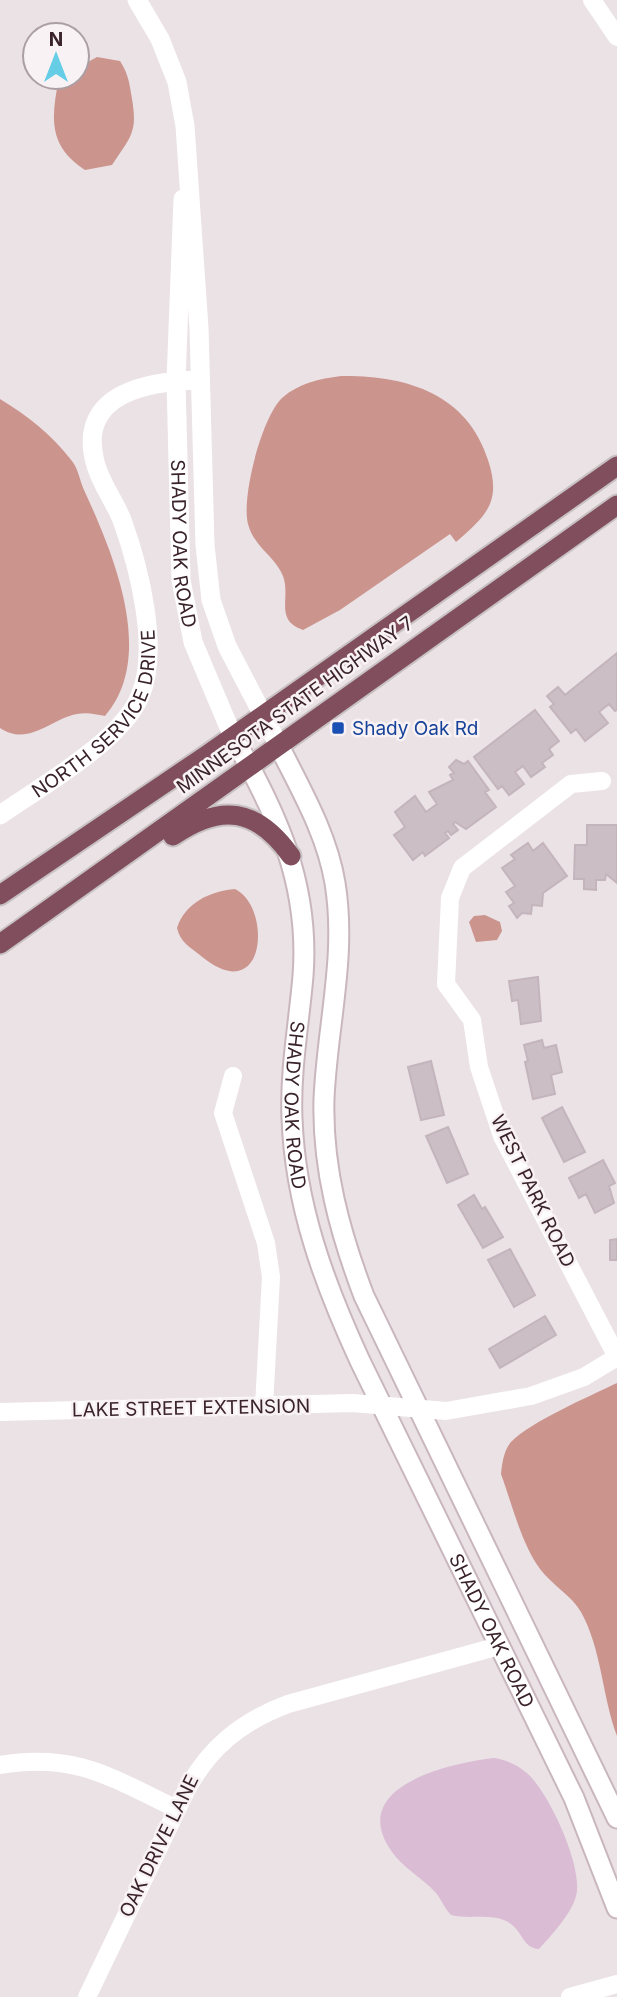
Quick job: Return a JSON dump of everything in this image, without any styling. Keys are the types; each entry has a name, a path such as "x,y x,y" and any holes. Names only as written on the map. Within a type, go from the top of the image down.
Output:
{"highway":[{"name":"MINNESOTA STATE HIGHWAY 7","path":"0,895 233,737 617,467"},
{"name":"MINNESOTA STATE HIGHWAY 7","path":"0,944 617,505"},
{"path":"0,950 206,817 228,814 250,818 276,835 291,856"}],"main road":[{"name":"SHADY OAK ROAD","path":"136,0 160,39 177,82 185,126 187,177 193,214 205,545 211,600 226,646 322,835 338,907 340,960 327,1067 324,1121 327,1158 339,1225 364,1296 617,1818"},
{"name":"SHADY OAK ROAD","path":"187,177 181,214 176,381 181,580 186,611 202,670 233,737 271,805 291,856 302,901 304,937 292,1082 292,1119 301,1197 310,1238 329,1294 574,1798 617,1908"},
{"name":"NORTH SERVICE DRIVE","path":"0,815 114,734 131,714 140,696 149,657 141,592 121,517 95,462 93,440 99,417 118,397 147,385 200,380"}],"street":[{"path":"592,0 617,37"},
{"name":"WEST PARK ROAD","path":"602,781 571,784 462,868 450,898 446,984 472,1020 479,1067 502,1136 617,1357"},
{"path":"233,1076 223,1113 266,1243 271,1277 264,1406"},
{"name":"LAKE STREET EXTENSION","path":"0,1412 381,1404 446,1411 531,1396 584,1377 617,1357"},
{"name":"OAK DRIVE LANE","path":"87,1997 197,1768 238,1729 261,1714 499,1646"},
{"path":"0,1765 56,1761 100,1770 177,1809"},
{"path":"570,1997 617,1984"}],"shaded area":[{"path":"97,57 120,61 130,88 134,124 129,139 112,165 85,170 73,161 58,141 54,106 57,91 91,91 91,60"},
{"path":"341,376 388,379 410,384 449,404 465,418 478,437 492,475 492,498 483,516 456,542 450,534 340,610 303,630 289,620 285,608 283,576 248,524 250,477 267,422 282,398 310,382"},
{"path":"0,399 39,426 74,464 117,573 129,635 128,664 120,692 105,716 77,714 20,735 0,728"},
{"path":"235,889 247,899 255,914 258,932 257,949 251,963 239,971 223,969 201,956 183,941 177,928 192,905 217,892"},
{"path":"485,915 500,922 502,931 497,940 476,942 469,922 474,916"},
{"path":"617,1383 617,1736 588,1627 577,1606 545,1575 533,1559 501,1474 507,1449 520,1434 561,1410"},
{"path":"494,1758 516,1766 536,1784 555,1814 575,1868 577,1883 574,1903 539,1949 526,1943 505,1920 451,1915 436,1893 392,1852 381,1829 382,1810 392,1795 409,1782 453,1766"}],"building":[{"path":"617,653 617,710 609,704 599,712 608,723 585,741 576,729 571,733 550,707 554,704 547,696 558,687 565,695"},
{"path":"535,710 559,741 549,749 553,755 542,763 545,767 531,777 523,766 515,772 524,784 509,795 502,786 498,789 474,757"},
{"path":"456,760 464,764 468,761 489,790 485,792 496,807 466,829 455,822 453,824 458,830 451,835 448,831 445,833 449,838 425,856 423,852 413,860 394,835 405,827 395,812 415,796 426,812 437,804 429,792 453,780 450,775 454,773 449,767"},
{"path":"587,825 617,825 617,883 606,874 605,880 596,880 596,890 584,889 584,879 574,879 575,845 587,845"},
{"path":"528,843 533,851 543,843 567,876 543,893 542,906 532,905 531,914 522,913 517,918 509,906 514,903 506,892 515,886 502,868 515,859 511,855"},
{"path":"538,977 541,1021 521,1024 518,1000 512,1001 509,981"},
{"path":"542,1040 544,1048 556,1045 562,1072 551,1075 555,1094 533,1099 524,1045"},
{"path":"431,1061 444,1115 421,1120 408,1067"},
{"path":"562,1107 585,1152 564,1162 542,1118"},
{"path":"448,1127 468,1174 447,1183 426,1136"},
{"path":"603,1160 615,1183 609,1186 614,1203 595,1213 586,1194 579,1198 569,1178"},
{"path":"474,1195 482,1209 485,1207 503,1237 483,1248 458,1205"},
{"path":"617,1239 617,1260 610,1260 610,1240"},
{"path":"510,1249 535,1295 514,1307 488,1260"},
{"path":"545,1316 556,1335 500,1368 489,1349"}],"place":[{"name":"Shady Oak Rd","path":"338,728"}]}
